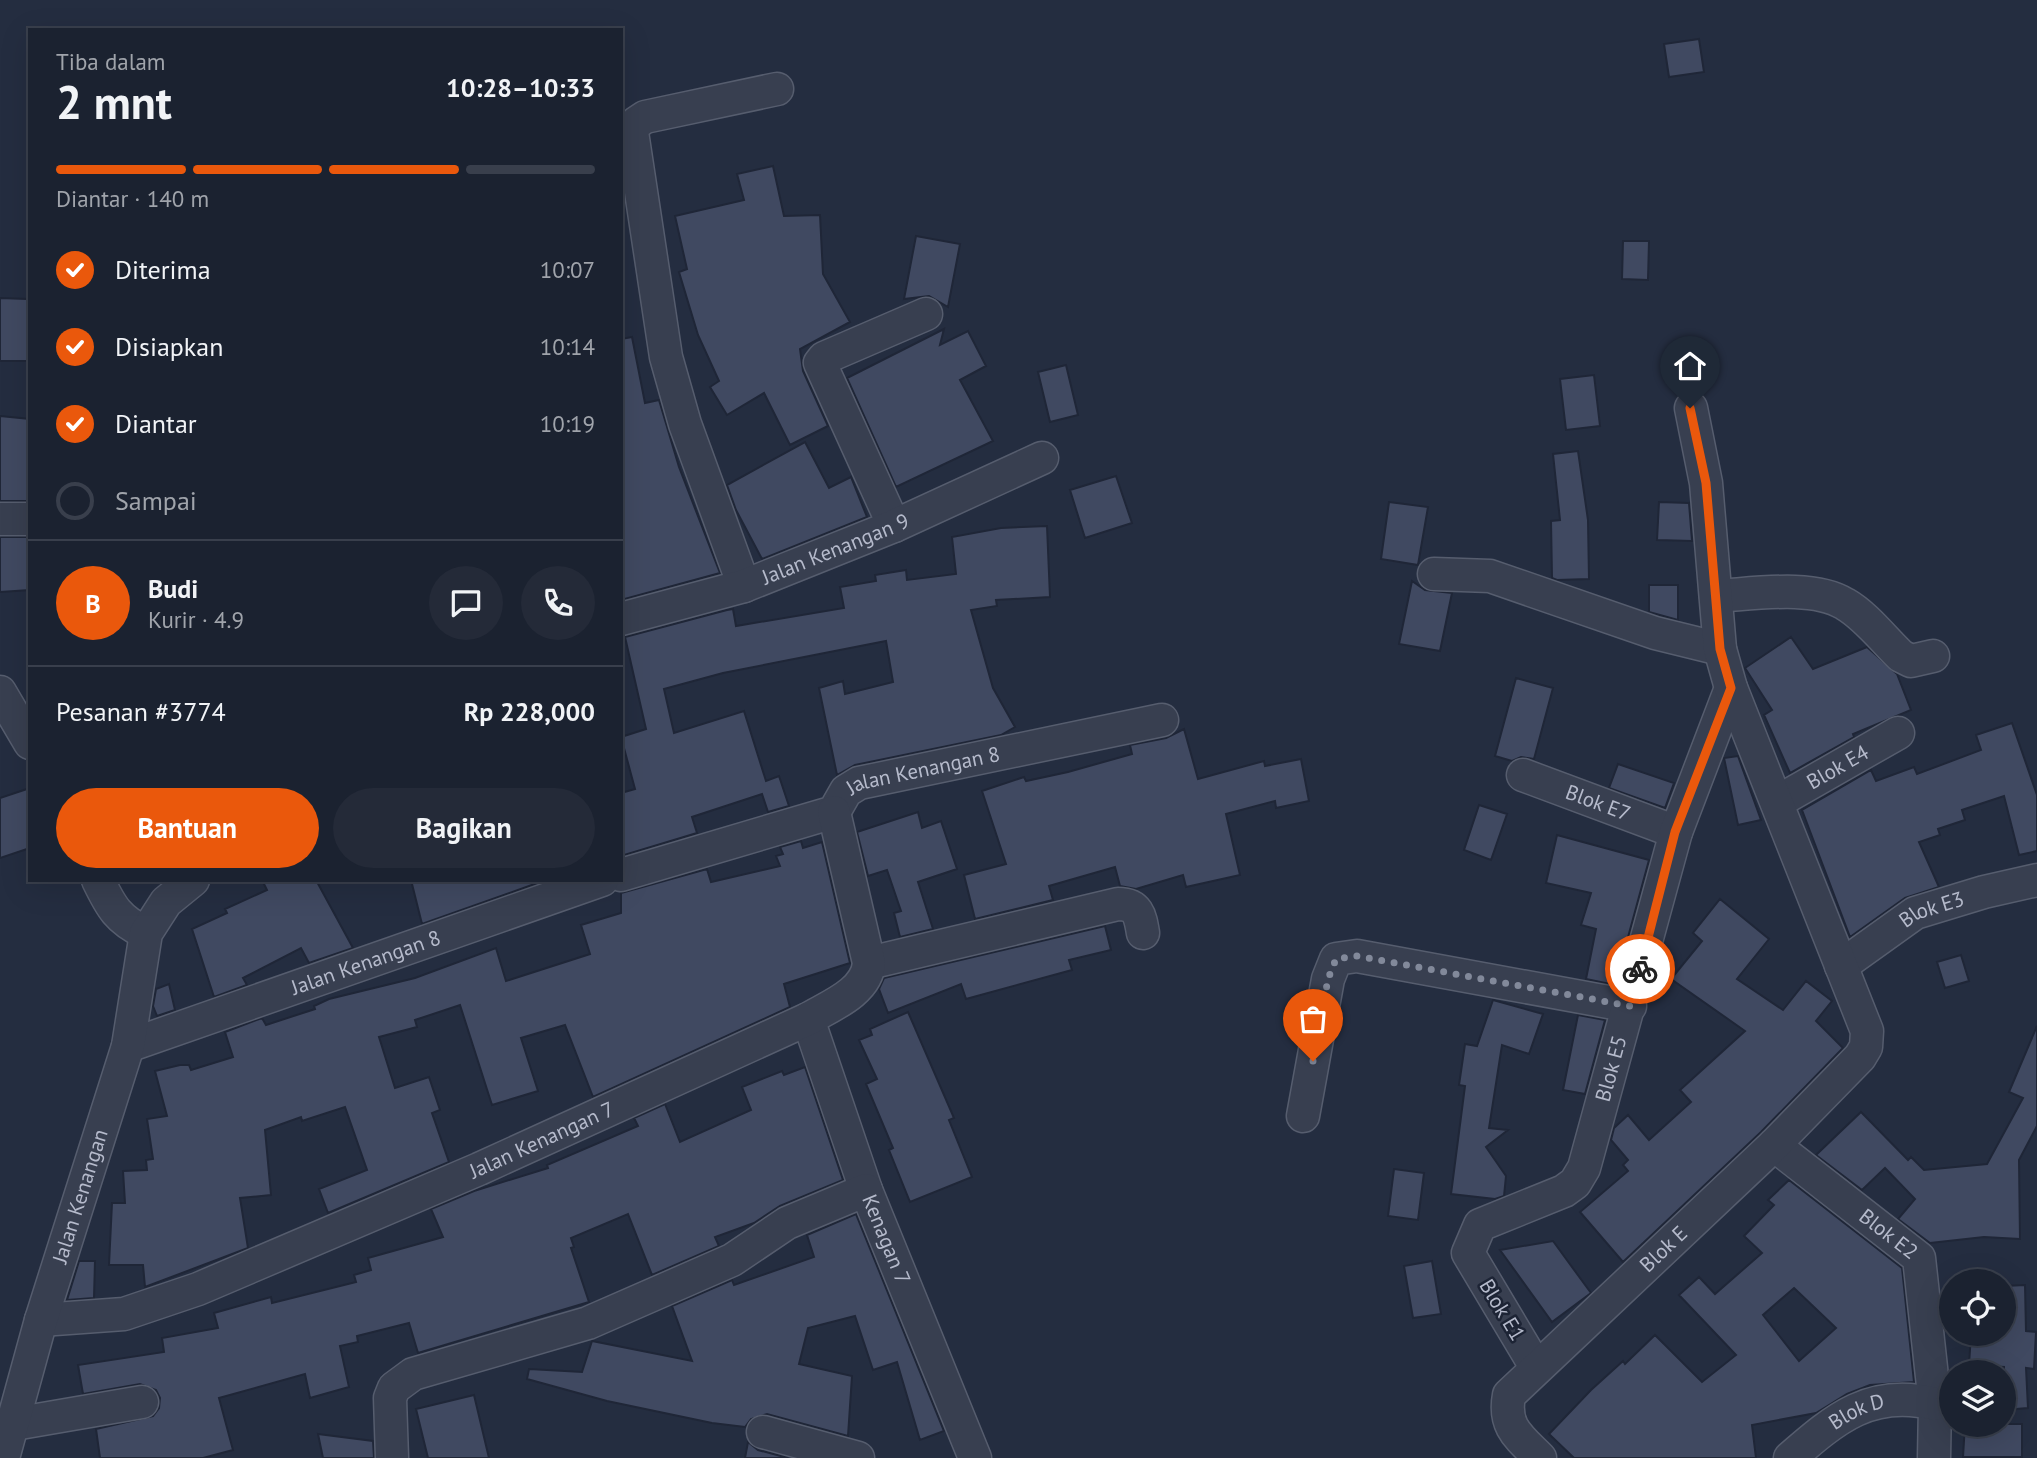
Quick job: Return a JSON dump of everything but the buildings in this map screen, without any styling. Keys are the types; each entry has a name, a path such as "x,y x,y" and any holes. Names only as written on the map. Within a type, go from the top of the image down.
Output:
{"street":[{"path":"744,586 685,424 666,357 632,132 636,122 645,117 776,89"},
{"path":"894,526 820,363 824,358 926,314"},
{"path":"1690,408 1706,483 1720,649 1731,688 1841,966"},
{"name":"Jalan Kenangan 9","path":"623,618 744,586 894,526 1042,458"},
{"path":"0,519 28,519"},
{"path":"1434,574 1490,576 1656,633 1720,649"},
{"path":"1716,596 1777,592 1826,596 1846,604 1901,656 1912,661 1933,656"},
{"name":"Blok E5","path":"1468,1253 1480,1225 1564,1191 1575,1184 1584,1168 1675,832 1731,688"},
{"path":"0,692 28,740"},
{"name":"Jalan Kenangan 8","path":"623,874 834,812 846,791 859,783 1162,720"},
{"name":"Blok E4","path":"1777,802 1898,733"},
{"name":"Blok E7","path":"1523,775 1675,832"},
{"path":"834,812 869,963 1118,904 1130,904 1139,911 1143,933"},
{"name":"Blok E3","path":"1841,966 1915,914 1976,894 2037,880"},
{"path":"99,882 110,905 126,924 146,933 166,902 191,882"},
{"name":"Jalan Kenangan 8","path":"128,1046 596,882"},
{"name":"Jalan Kenangan","path":"3,1458 41,1320 128,1046 146,933"},
{"path":"1303,1116 1328,979 1336,959 1357,956 1630,1006"},
{"name":"Jalan Kenangan 7","path":"41,1320 124,1314 198,1289 479,1169 808,1019 852,992 868,973 869,963"},
{"name":"Blok E","path":"1540,1458 1513,1430 1506,1413 1509,1395 1774,1145 1860,1057 1866,1047 1867,1031 1841,966"},
{"name":"Kenagan 7","path":"808,1019 866,1190 971,1457"},
{"name":"Blok E2","path":"1774,1145 1919,1258 1935,1404"},
{"path":"392,1458 390,1398 394,1388 413,1374 601,1318 732,1260 787,1223 866,1190"},
{"name":"Blok E1","path":"1468,1253 1536,1367"},
{"name":"Blok D","path":"1790,1458 1848,1412 1906,1397 1935,1404"},
{"path":"14,1424 142,1402"},
{"path":"1934,1458 1935,1404"},
{"path":"763,1432 858,1458"}],"way so far":[{"path":"1313,1061 1328,979 1336,959 1357,956 1630,1006 1640,969"}],"route":[{"path":"1640,969 1675,832 1731,688 1720,649 1706,483 1690,408"}]}
